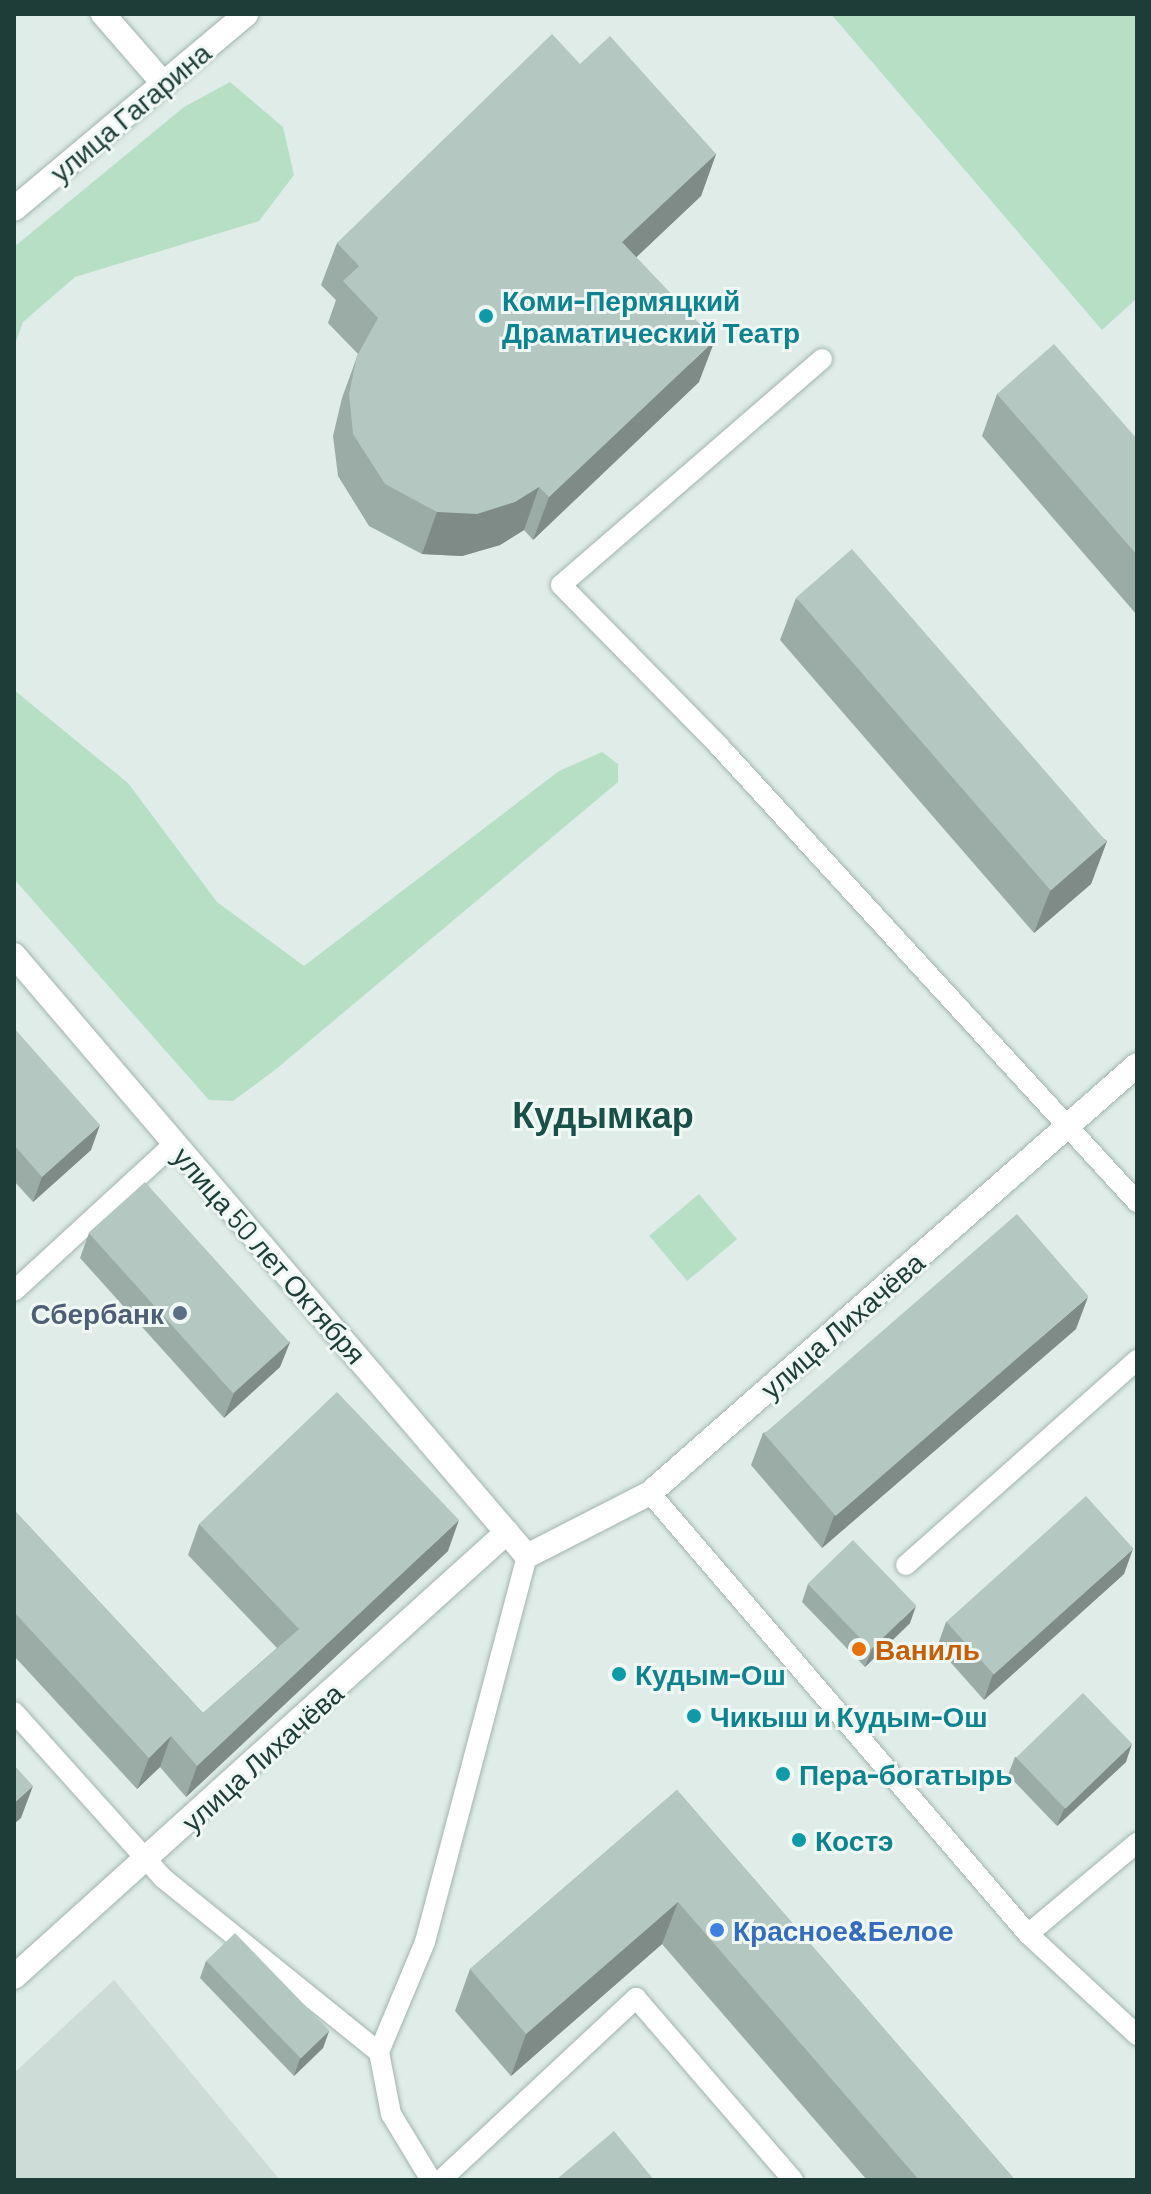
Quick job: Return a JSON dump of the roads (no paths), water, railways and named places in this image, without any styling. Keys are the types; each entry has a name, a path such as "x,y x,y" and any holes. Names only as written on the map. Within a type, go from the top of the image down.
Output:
{"street":[{"path":"103,14 163,83"},
{"name":"улица Гагарина","path":"14,209 246,14"},
{"name":"улица 50 лет Октября","path":"14,955 527,1556"},
{"name":"улица Лихачёва","path":"527,1556 650,1493 1137,1065"},
{"name":"улица Лихачёва","path":"14,1977 507,1532"}],"lane":[{"path":"822,359 561,585 719,746 1137,1202"},
{"path":"14,1291 175,1143"},
{"path":"906,1565 1137,1360"},
{"path":"650,1493 1028,1934 1137,2035"},
{"path":"431,2180 391,2114 379,2052 425,1942 527,1556"},
{"path":"14,1712 147,1859 379,2052"},
{"path":"1028,1934 1137,1843"},
{"path":"441,2180 636,1998 793,2180"}],"place":[{"name":"Коми-Пермяцкий Драматический Театр","path":"486,316"},
{"name":"Сбербанк","path":"180,1313"},
{"name":"Ваниль","path":"859,1649"},
{"name":"Кудым-Ош","path":"619,1674"},
{"name":"Чикыш и Кудым-Ош","path":"694,1716"},
{"name":"Пера-богатырь","path":"783,1774"},
{"name":"Костэ","path":"799,1840"},
{"name":"Красное&Белое","path":"717,1930"}],"district":[{"name":"Кудымкар","path":"603,1114"}]}
